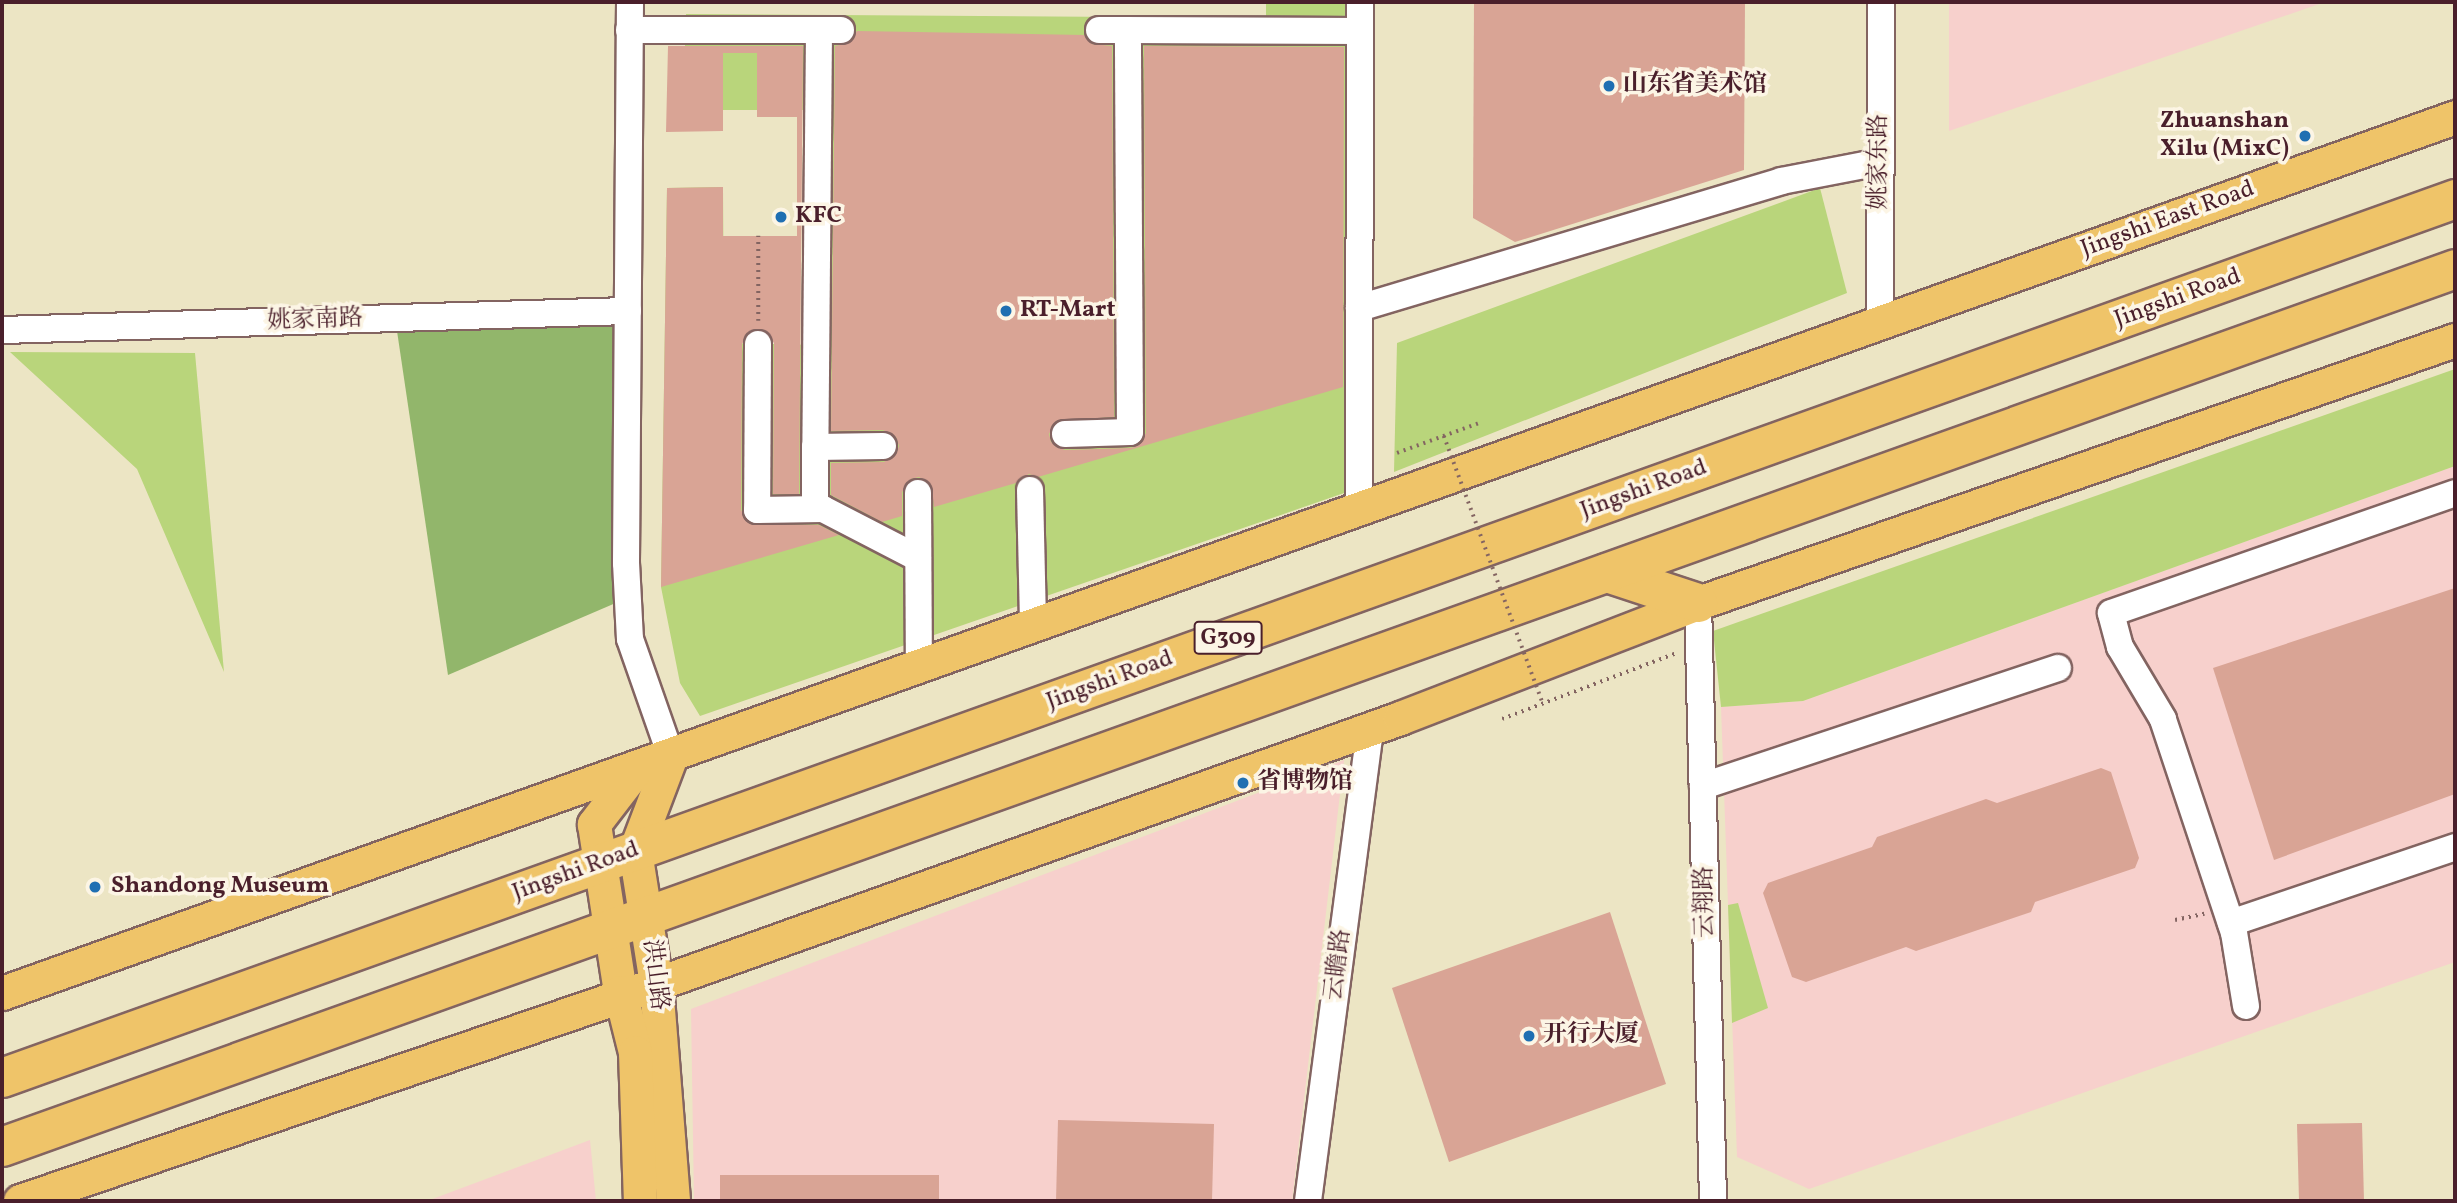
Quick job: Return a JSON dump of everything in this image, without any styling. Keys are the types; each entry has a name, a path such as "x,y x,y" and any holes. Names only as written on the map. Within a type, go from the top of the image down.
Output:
{"highway":[{"name":"Jingshi Road","path":"2,1077 2455,199"},
{"name":"G309","path":"2,1147 2455,269"},
{"path":"1607,573 1698,603"}],"main road":[{"name":"Jingshi East Road","path":"1880,322 2455,117"},
{"path":"2,993 1880,322"},
{"path":"20,1201 620,992 656,984 1370,729 1698,603 2455,341"},
{"path":"635,850 671,756"},
{"name":"洪山路","path":"637,768 594,824 620,992 635,1052 640,1201"},
{"name":"洪山路","path":"635,850 656,984 673,1201"}],"street":[{"path":"630,2 626,563 630,639 671,756"},
{"path":"1359,509 1360,2"},
{"name":"姚家东路","path":"1880,322 1881,2"},
{"path":"629,30 830,30 815,509"},
{"path":"1099,30 1360,31"},
{"path":"1065,434 1130,432 1128,30"},
{"path":"1359,308 1781,181 1880,162"},
{"name":"姚家南路","path":"2,330 628,311"},
{"path":"758,344 757,510 823,509 918,558"},
{"path":"815,447 883,446"},
{"path":"1030,490 1033,624"},
{"path":"918,493 919,667"},
{"path":"2246,1006 2229,916 2163,719 2120,647 2111,613 2455,493"},
{"name":"云翔路","path":"1698,603 1713,1201"},
{"path":"1703,786 2058,668"},
{"name":"云瞻路","path":"1308,1201 1370,729"},
{"path":"2229,916 2455,847"}],"path":[{"path":"758,236 758,344"},
{"path":"1397,453 1479,423"},
{"path":"1444,436 1544,704"},
{"path":"1502,719 1700,645"},
{"path":"2175,920 2229,916"}],"shaded area":[{"path":"1949,2 2325,2 1949,131"},
{"path":"2455,466 2455,962 1809,1189 1737,1157 1721,707 1803,701"},
{"path":"1344,760 1292,1201 694,1201 691,1009"},
{"path":"590,1140 596,1201 427,1201"}],"green space":[{"name":"RT-Mart","path":"1266,2 1346,2 1347,492 700,716 680,683 661,587 667,188 723,187 724,343 817,345 820,110 683,110 686,14 1266,18"},
{"path":"1820,188 1847,293 1394,472 1397,343"},
{"path":"615,326 618,602 448,675 397,331"},
{"path":"10,352 195,353 224,672 137,469"},
{"path":"2455,369 2455,466 1803,701 1721,707 1713,631"},
{"path":"1738,903 1768,1008 1732,1023 1728,905"}],"building":[{"name":"山东省美术馆","path":"1474,2 1745,2 1744,170 1515,242 1473,218"},
{"name":"RT-Mart","path":"857,31 1084,35 1092,44 1112,46 1114,417 1056,421 1049,434 1051,442 1065,450 1131,448 1139,445 1146,433 1144,46 1344,47 1343,387 1038,477 1029,474 1016,483 934,507 931,485 919,477 911,479 902,492 902,516 882,522 831,495 831,463 884,462 896,454 899,446 896,437 883,430 831,431 835,46 849,43"},
{"path":"668,46 803,46 799,494 773,494 774,343 766,331 751,330 742,344 741,510 750,524 819,525 839,535 661,587 667,188 723,187 723,236 797,236 797,117 757,117 757,53 723,53 723,131 666,132"},
{"path":"2455,588 2455,794 2274,860 2213,668"},
{"path":"2101,768 2111,772 2139,858 2135,868 2035,902 2031,912 1916,951 1906,947 1806,982 1792,977 1763,893 1768,883 1872,847 1877,837 1986,799 1997,803"},
{"name":"开行大厦","path":"1610,912 1666,1084 1449,1162 1392,988"},
{"path":"1058,1120 1214,1124 1212,1201 1056,1201"},
{"path":"2362,1123 2364,1201 2299,1201 2297,1124"},
{"path":"720,1175 939,1175 939,1201 720,1201"}],"place":[{"name":"山东省美术馆","path":"1609,86"},
{"name":"Zhuanshan Xilu (MixC)","path":"2305,136"},
{"name":"KFC","path":"781,217"},
{"name":"RT-Mart","path":"1006,311"},
{"name":"省博物馆","path":"1243,783"},
{"name":"Shandong Museum","path":"95,887"},
{"name":"开行大厦","path":"1529,1036"}]}
